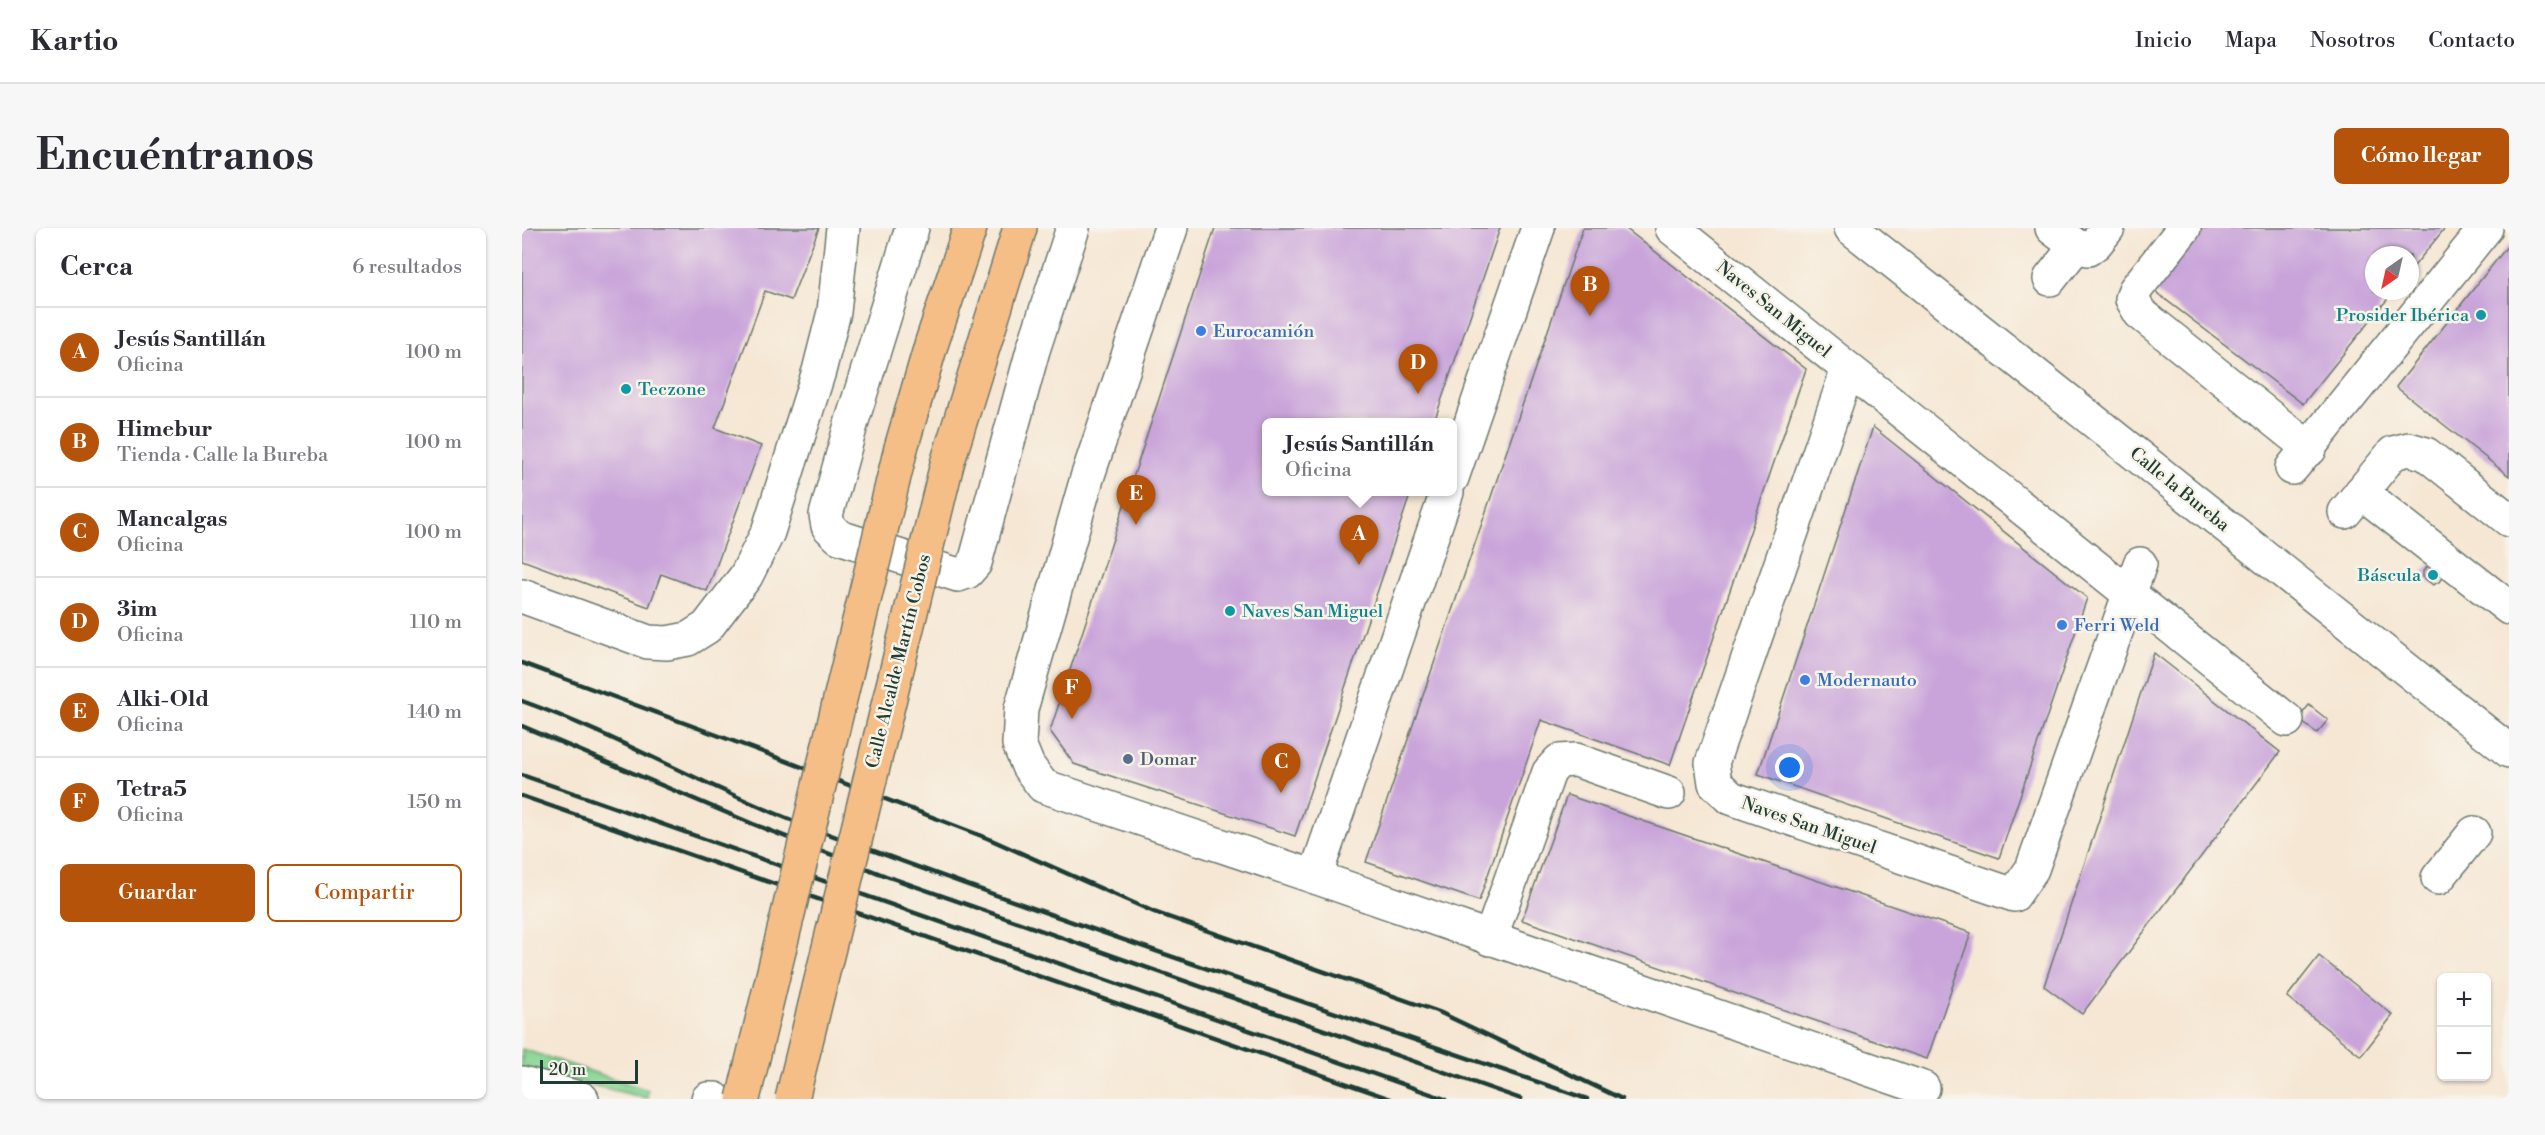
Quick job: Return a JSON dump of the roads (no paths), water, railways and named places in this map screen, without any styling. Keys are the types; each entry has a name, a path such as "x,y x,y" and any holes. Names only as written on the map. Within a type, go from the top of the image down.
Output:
{"main road":[{"path":"743,1099 901,448 931,345 970,228"},
{"name":"Calle Alcalde Martín Cobos","path":"792,1099 947,464 1020,228"}],"street":[{"path":"522,596 648,642 688,639 707,627 746,576 768,532 819,371 834,312 843,228"},
{"path":"912,228 852,421 826,515 828,526 839,537 958,574 967,572 975,563 1033,350 1073,228"},
{"path":"1171,228 1087,478 1021,709 1019,744 1028,766 1043,786 1315,876 1490,939 1923,1088"},
{"path":"1457,463 1538,228"},
{"name":"Naves San Miguel","path":"1672,228 1848,369 2135,578 2287,720"},
{"name":"Calle la Bureba","path":"1851,228 2509,751"},
{"path":"2050,279 2064,237 2088,249 2097,243 2108,228"},
{"path":"2184,228 2135,290 2132,299 2140,314 2183,365 2301,458 2486,228"},
{"name":"Naves San Miguel","path":"1848,369 1712,763 1715,783 1731,798 2013,895 2032,869 2135,578"},
{"path":"2509,520 2426,454 2409,448 2393,453 2353,502 2509,608"},
{"path":"1315,876 1446,496"},
{"path":"1490,939 1549,772 1559,762 1576,760 1669,793"},
{"path":"2438,878 2474,832"},
{"path":"522,1083 582,1099"},
{"path":"708,1099 716,1099"}],"railway":[{"path":"522,663 987,838 1154,912 1439,1012 1622,1099"},
{"path":"522,701 592,729 729,794 799,823 1093,929 1587,1099"},
{"path":"522,726 753,824 886,876 1521,1099"},
{"path":"522,775 1445,1099"},
{"path":"522,796 1391,1099"}],"place":[{"name":"Prosider Ibérica","path":"2481,315"},
{"name":"Himebur","path":"1590,316"},
{"name":"Eurocamión","path":"1201,331"},
{"name":"Teczone","path":"626,389"},
{"name":"3im","path":"1418,394"},
{"name":"Alki-Old","path":"1136,525"},
{"name":"Jesús Santillán","path":"1359,565"},
{"name":"Báscula","path":"2433,575"},
{"name":"Naves San Miguel","path":"1230,611"},
{"name":"Ferri Weld","path":"2062,625"},
{"name":"Modernauto","path":"1805,680"},
{"name":"Tetra5","path":"1072,719"},
{"name":"Domar","path":"1128,759"},
{"name":"Mancalgas","path":"1281,793"}]}
